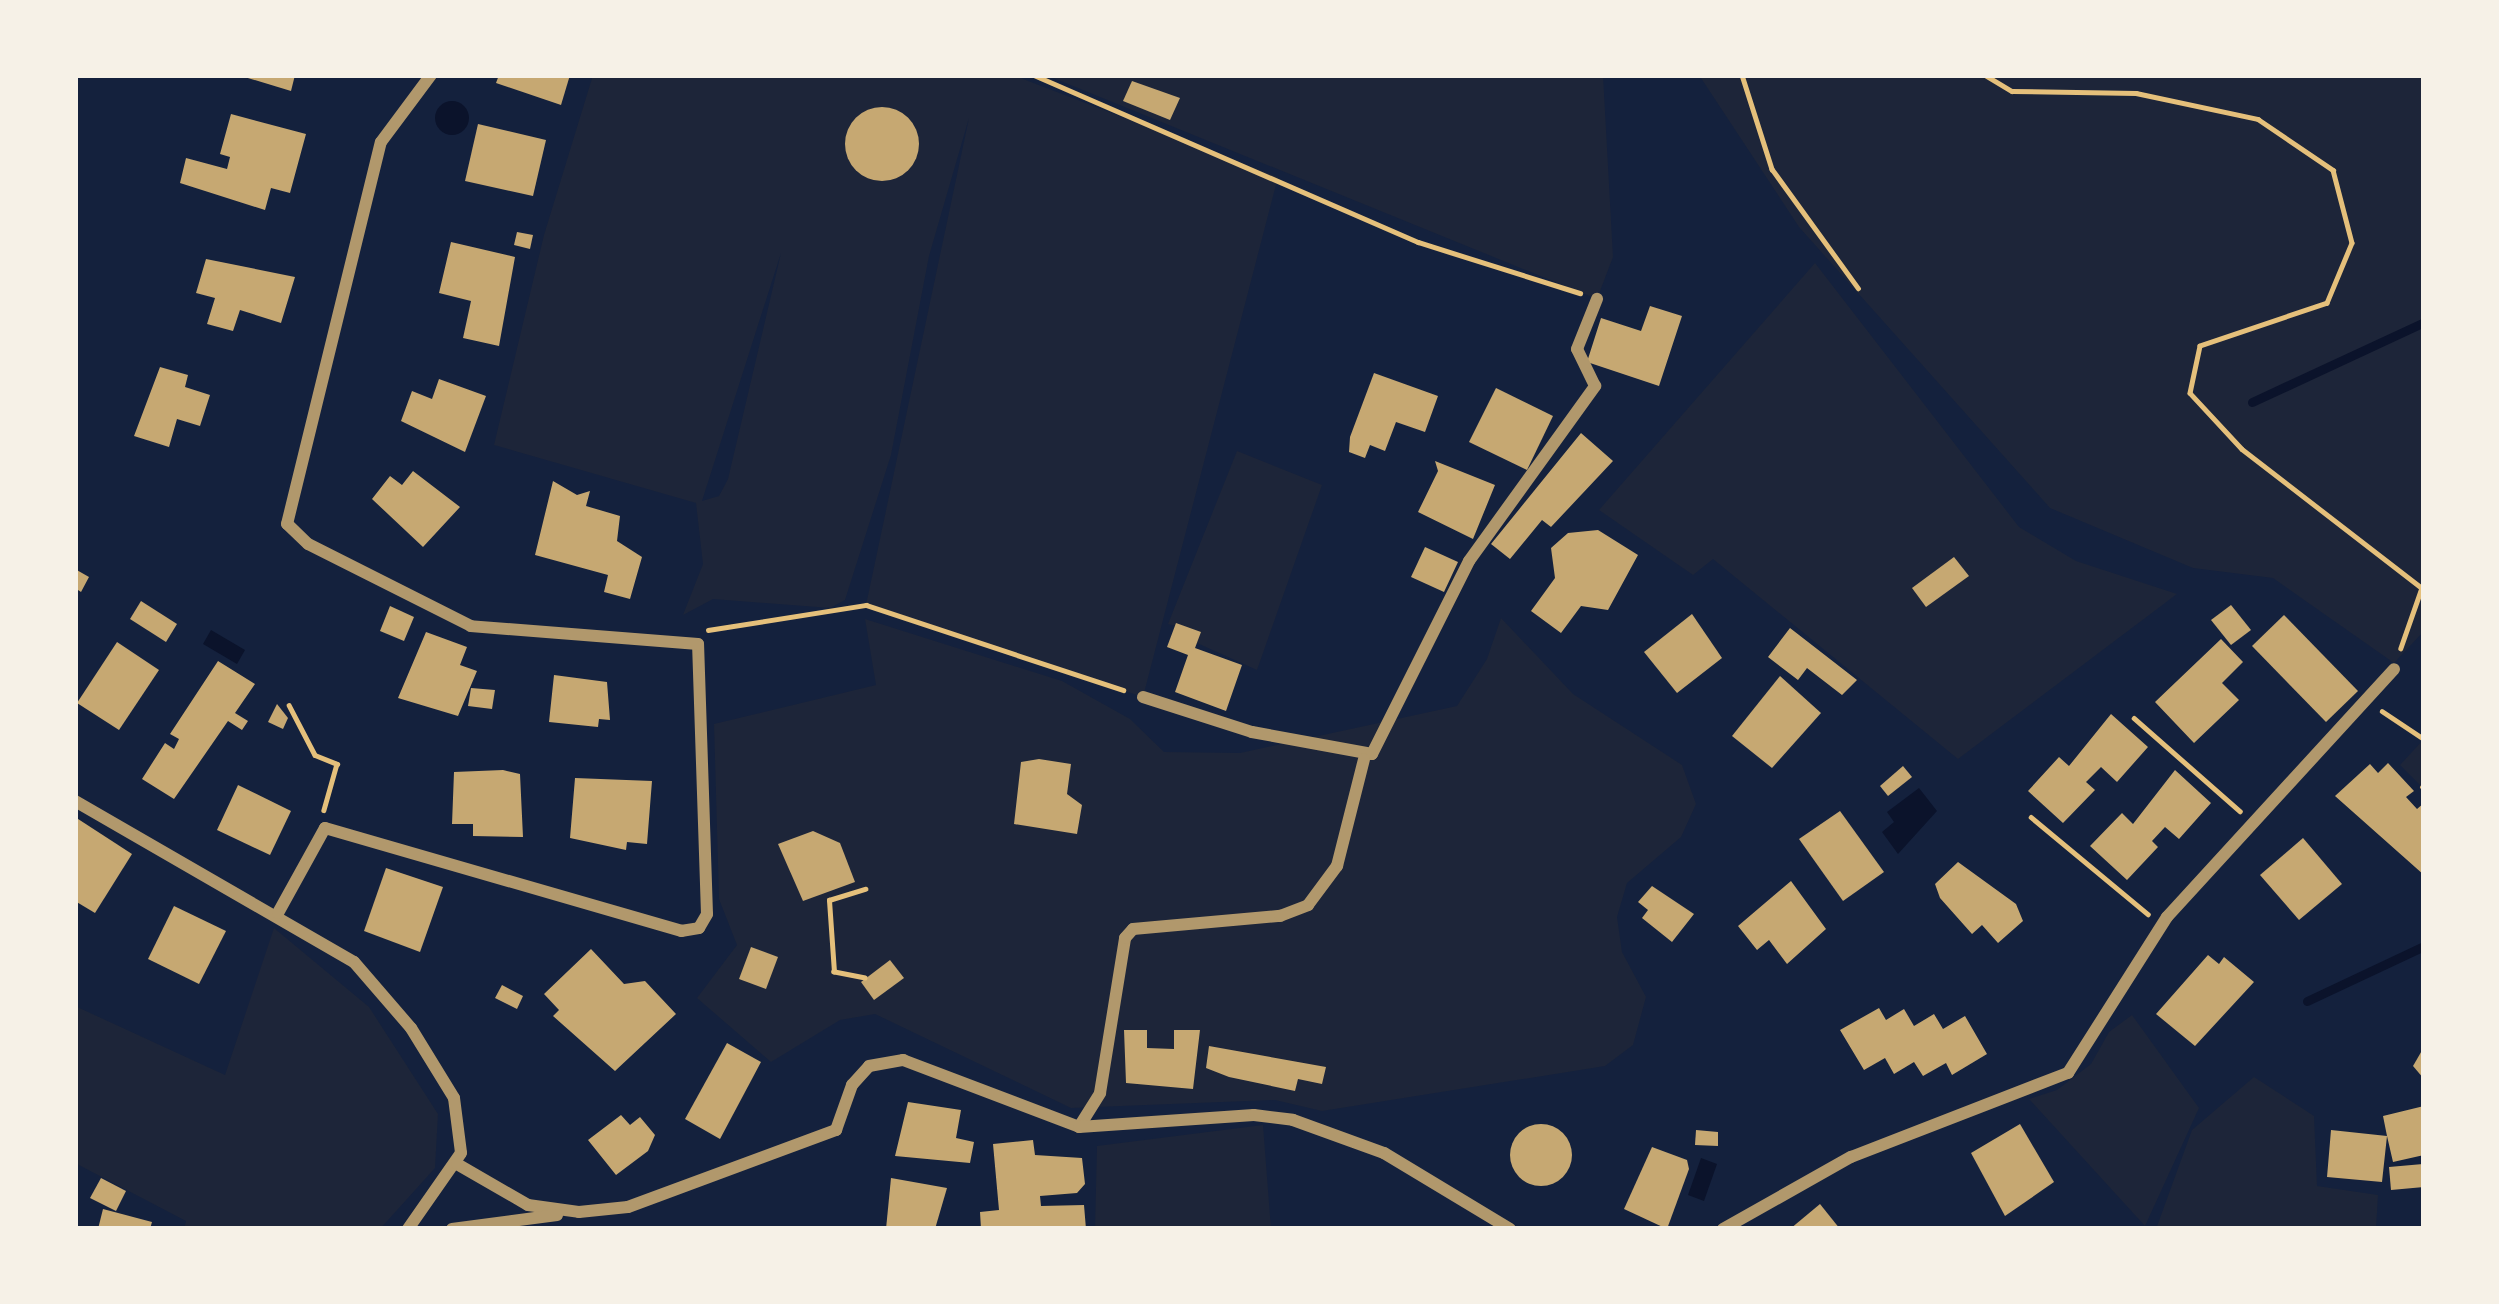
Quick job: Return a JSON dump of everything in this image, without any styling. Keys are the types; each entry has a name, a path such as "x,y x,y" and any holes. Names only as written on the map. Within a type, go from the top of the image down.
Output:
{"street":[{"path":"278,913 325,828 681,931 699,928 706,914 698,644 471,626 308,544 287,524 381,142 430,75"},
{"path":"1078,1127 1100,1093 1132,929 1280,916 1308,905 1337,866 1364,759 1379,747 1469,560 1594,386 1577,350 1597,298"},
{"path":"1723,1229 1851,1157 2068,1072 2162,925 2394,669"},
{"path":"1143,697 1364,759"},
{"path":"75,801 157,854 278,913 354,962 411,1028 454,1099 457,1164 408,1229"},
{"path":"452,1229 680,1192 836,1130 852,1085 869,1066 903,1060 1078,1127 1254,1115 1293,1120 1384,1153 1510,1229"},
{"path":"457,1164 528,1205 579,1212"}],"path":[{"path":"1034,75 1418,242 1597,298"},
{"path":"1209,75 1225,75"},
{"path":"1742,75 1772,169 1858,288"},
{"path":"1984,75 2012,91 2136,93 2258,119 2333,170 2352,243 2327,303 2200,346 2190,393 2242,449 2423,588 2394,669"},
{"path":"698,644 712,624 866,605 1143,697"},
{"path":"2367,701 2424,739"},
{"path":"290,705 315,755 337,764 325,828"},
{"path":"2134,718 2253,823"},
{"path":"2031,818 2162,925"},
{"path":"865,889 829,900 834,972 865,978"}],"shaded area":[{"path":"593,75 1013,75 1278,177 1143,697 866,605 969,118 929,256 891,455 845,600 830,608 713,599 683,615 703,564 696,503 494,445 544,235","holes":["781,253 728,479 719,496 702,501"]},
{"path":"1046,75 1603,75 1613,257 1597,299"},
{"path":"1699,75 2424,75 2424,631 2394,663 2273,578 2193,568 2050,508 1799,227"},
{"path":"452,101 464,106 469,118 464,130 452,135 440,130 435,118 440,106"},
{"path":"1815,263 2019,527 2076,561 2177,594 1958,759 1713,559 1693,575 1599,510"},
{"path":"1237,451 1322,485 1257,670 1197,643 1200,633 1168,624"},
{"path":"1501,618 1573,694 1682,765 1696,804 1681,837 1627,883 1617,917 1622,952 1646,997 1633,1045 1605,1066 1322,1111 1275,1100 1071,1108 875,1014 840,1020 771,1062 697,998 737,945 719,899 714,724 876,685 865,619 1062,681 1130,719 1164,752 1240,753 1457,706 1487,659"},
{"path":"211,630 245,650 237,664 203,644"},
{"path":"2424,739 2424,789 2400,765"},
{"path":"1919,788 1937,811 1898,854 1882,832 1894,822 1887,812"},
{"path":"274,928 369,1007 438,1114 435,1168 380,1229 184,1229 186,1221 75,1163 75,1006 225,1075"},
{"path":"2132,1015 2199,1108 2145,1226 2029,1099 2057,1090 2091,1064 2109,1032"},
{"path":"2254,1077 2314,1116 2317,1186 2378,1195 2376,1229 2156,1229 2192,1130"},
{"path":"1263,1125 1271,1229 1095,1229 1097,1146"},
{"path":"1701,1158 1717,1164 1704,1201 1688,1195"}],"building":[{"path":"238,75 295,75 291,91"},
{"path":"499,75 570,75 561,105 496,83"},
{"path":"1132,81 1180,98 1170,120 1123,101"},
{"path":"882,107 908,118 919,144 908,170 882,181 856,170 845,144 856,118"},
{"path":"231,114 306,134 290,193 271,188 265,210 180,183 186,158 227,169 230,157 220,154"},
{"path":"478,124 546,140 533,196 465,181"},
{"path":"517,232 533,235 530,249 514,245"},
{"path":"451,242 515,257 499,346 463,338 471,301 439,293"},
{"path":"206,259 295,277 281,323 240,310 233,331 207,324 215,298 196,293"},
{"path":"1650,306 1682,316 1659,386 1587,362 1601,318 1641,331"},
{"path":"160,367 188,375 185,387 210,395 200,426 177,419 169,447 134,436"},
{"path":"1374,373 1438,396 1425,432 1396,422 1385,451 1370,445 1365,458 1349,452 1350,437"},
{"path":"439,379 486,396 465,452 401,421 412,391 432,399"},
{"path":"1496,388 1553,416 1527,470 1469,442"},
{"path":"1581,433 1613,461 1551,527 1542,520 1510,559 1491,544"},
{"path":"1435,461 1495,485 1473,539 1418,512 1438,471"},
{"path":"413,471 460,507 423,547 372,499 390,476 402,485"},
{"path":"553,481 577,495 590,491 586,506 620,516 617,541 642,557 630,599 604,592 608,575 535,555"},
{"path":"1598,530 1638,555 1608,610 1581,606 1561,633 1531,611 1555,578 1551,548 1568,533"},
{"path":"1425,547 1458,562 1444,592 1411,577"},
{"path":"1954,557 1969,576 1926,607 1912,588"},
{"path":"75,569 89,577 81,592 75,588"},
{"path":"141,601 177,624 166,642 130,619"},
{"path":"2231,605 2251,630 2231,645 2211,620"},
{"path":"390,606 414,617 404,641 380,631"},
{"path":"1692,614 1722,658 1677,693 1644,652"},
{"path":"2284,615 2358,691 2326,722 2252,646"},
{"path":"1176,623 1201,632 1195,648 1242,665 1226,711 1175,692 1188,655 1167,647"},
{"path":"1790,628 1857,680 1842,695 1807,668 1798,680 1768,657"},
{"path":"426,632 467,647 460,665 477,671 458,716 398,698"},
{"path":"2221,639 2243,662 2222,683 2239,700 2194,743 2155,702"},
{"path":"117,642 159,670 119,730 77,703"},
{"path":"218,661 255,684 235,713 248,721 242,730 228,721 174,799 142,779 165,743 174,749 179,739 170,734"},
{"path":"554,675 607,682 610,720 599,719 598,727 549,722"},
{"path":"1780,676 1821,713 1772,768 1732,736"},
{"path":"471,688 495,690 492,709 468,706"},
{"path":"277,704 288,718 283,729 268,722"},
{"path":"2111,714 2148,747 2117,782 2101,767 2086,782 2095,790 2063,823 2028,791 2059,757 2069,766"},
{"path":"1039,759 1071,764 1067,794 1082,805 1077,834 1014,824 1021,762"},
{"path":"2388,763 2414,791 2406,797 2417,809 2424,803 2424,875 2335,796 2370,764 2378,773"},
{"path":"1903,766 1912,777 1888,796 1880,786"},
{"path":"2175,770 2211,803 2179,839 2165,827 2152,841 2158,847 2127,880 2090,846 2122,813 2133,824"},
{"path":"454,772 520,774 523,837 473,836 473,824 452,824"},
{"path":"575,778 652,781 647,844 627,842 626,850 570,838"},
{"path":"238,785 291,811 270,855 217,830"},
{"path":"1840,811 1884,872 1843,901 1799,839"},
{"path":"75,817 132,854 95,913 75,901"},
{"path":"813,831 840,843 855,882 803,901 778,844"},
{"path":"2303,838 2342,884 2299,920 2260,875"},
{"path":"1958,862 2016,904 2023,921 1998,943 1982,925 1972,934 1940,898 1935,884"},
{"path":"386,868 443,887 420,952 364,931"},
{"path":"1791,881 1826,929 1787,964 1769,940 1757,950 1738,926"},
{"path":"1652,886 1694,914 1672,942 1642,918 1648,910 1638,902"},
{"path":"174,906 226,931 199,984 148,959"},
{"path":"751,947 778,957 766,989 739,979"},
{"path":"591,949 624,984 645,981 676,1014 615,1071 553,1016 559,1010 544,994"},
{"path":"2208,955 2219,964 2224,957 2254,982 2195,1046 2156,1014"},
{"path":"890,960 904,978 874,1000 861,982"},
{"path":"502,985 523,996 517,1009 495,998"},
{"path":"1879,1008 1886,1020 1904,1009 1914,1026 1934,1014 1943,1029 1965,1016 1987,1054 1952,1075 1946,1063 1923,1076 1914,1062 1894,1074 1885,1058 1864,1070 1840,1030"},
{"path":"1124,1030 1147,1030 1147,1048 1174,1049 1174,1030 1200,1030 1193,1089 1126,1083"},
{"path":"727,1043 761,1062 720,1139 685,1119"},
{"path":"1209,1046 1326,1067 1322,1084 1298,1079 1295,1091 1229,1077 1206,1068"},
{"path":"2424,1047 2424,1079 2413,1066"},
{"path":"908,1102 961,1110 956,1138 974,1142 970,1163 895,1156"},
{"path":"2424,1106 2424,1155 2393,1162 2383,1116"},
{"path":"621,1115 630,1125 640,1117 655,1135 648,1151 616,1175 588,1140"},
{"path":"1541,1124 1563,1133 1572,1155 1563,1177 1541,1186 1519,1177 1510,1155 1519,1133"},
{"path":"2020,1124 2054,1182 2005,1216 1971,1153"},
{"path":"1696,1130 1718,1132 1718,1146 1695,1145"},
{"path":"2331,1130 2387,1136 2382,1182 2327,1177"},
{"path":"1033,1140 1035,1155 1082,1158 1085,1184 1077,1193 1040,1196 1041,1206 1084,1205 1086,1229 981,1229 980,1212 999,1210 993,1144"},
{"path":"1652,1147 1687,1160 1689,1169 1667,1229 1624,1209"},
{"path":"2423,1164 2424,1187 2391,1190 2389,1167"},
{"path":"101,1178 126,1191 116,1211 90,1198"},
{"path":"891,1178 947,1188 935,1229 886,1229"},
{"path":"1820,1204 1840,1229 1790,1229"},
{"path":"103,1209 152,1222 150,1229 98,1229"}],"waterway":[{"path":"2252,402 2424,322"},
{"path":"2307,1001 2424,946"}]}
